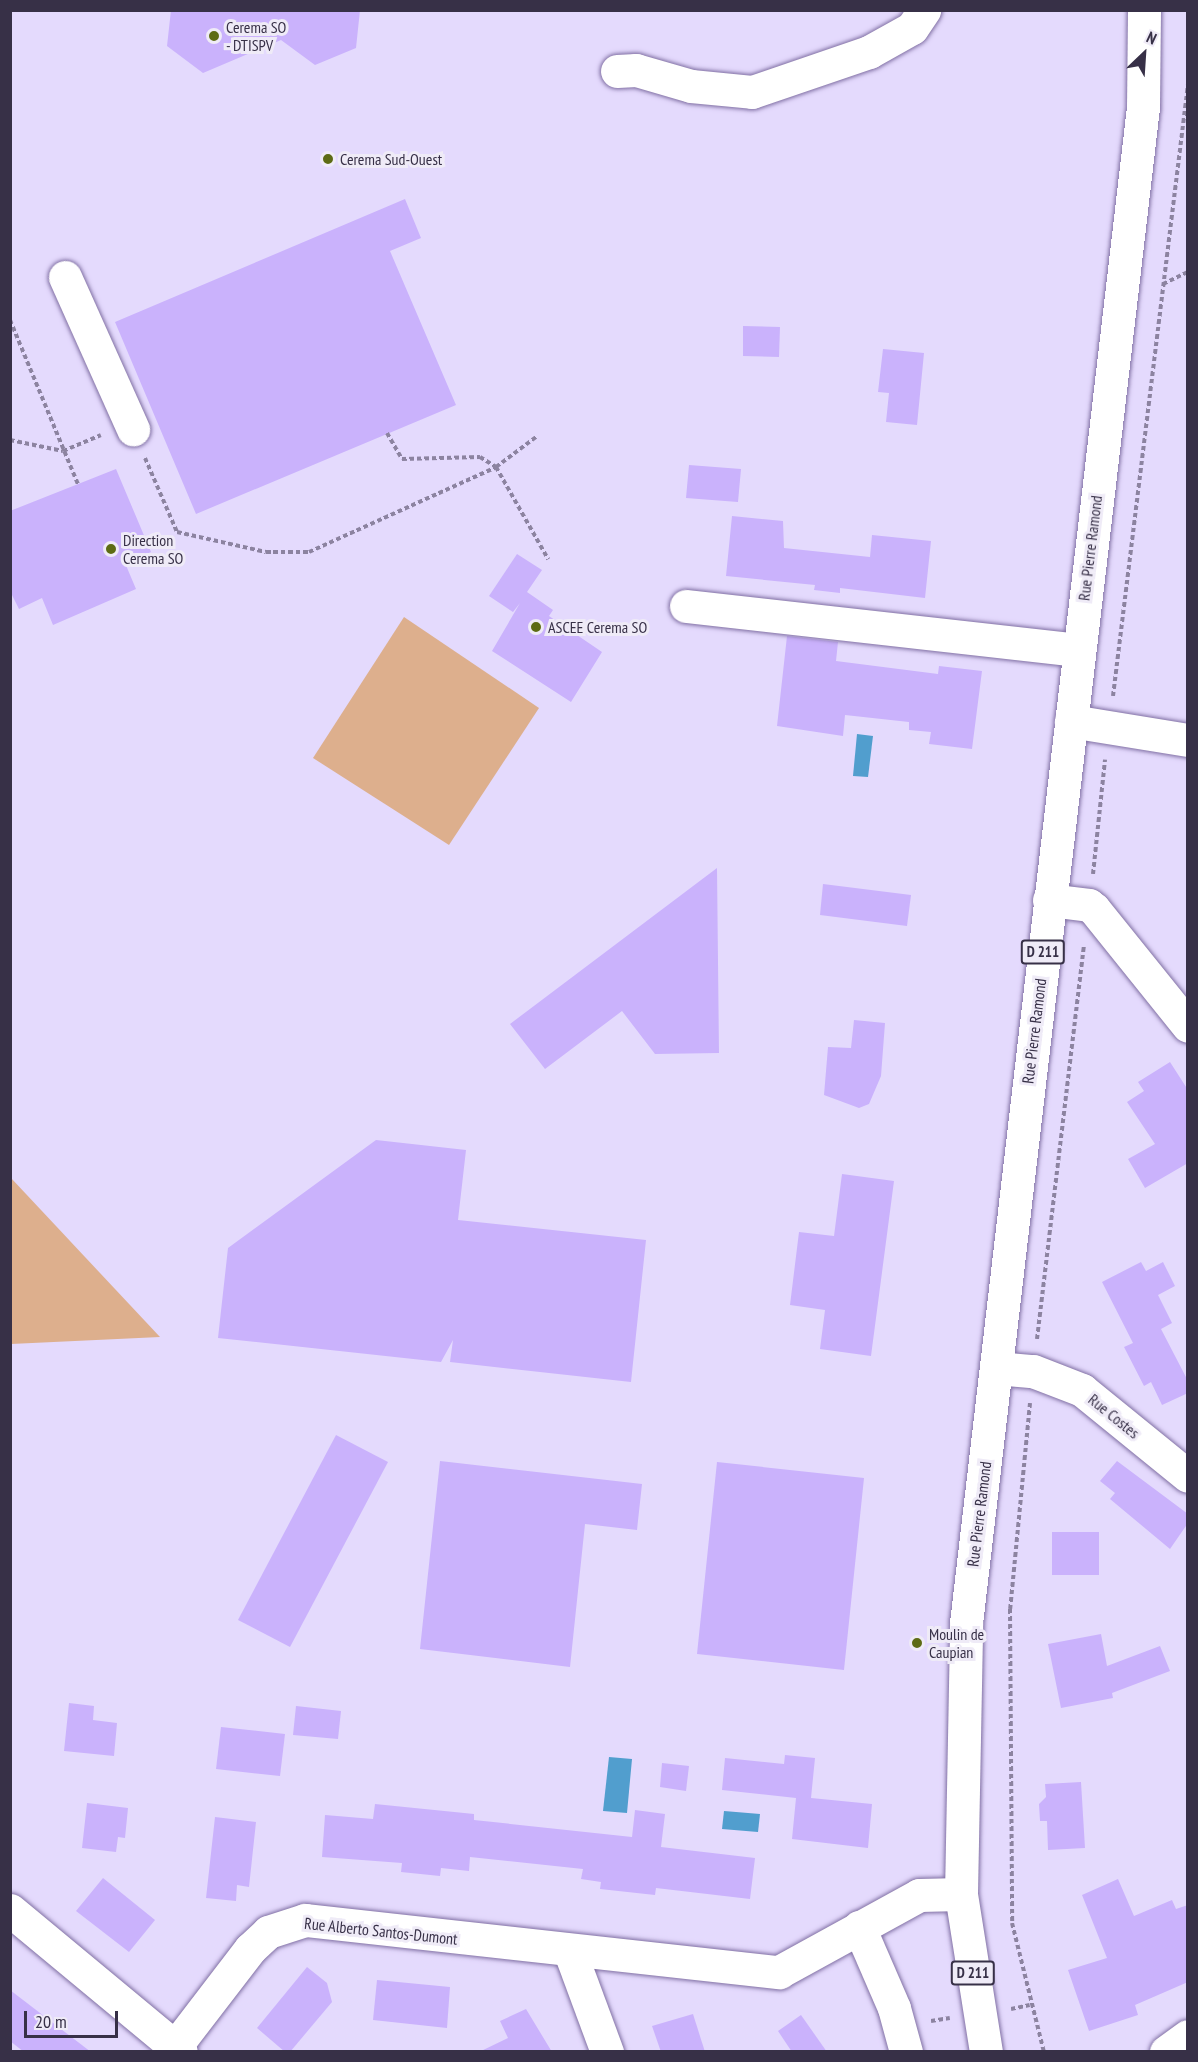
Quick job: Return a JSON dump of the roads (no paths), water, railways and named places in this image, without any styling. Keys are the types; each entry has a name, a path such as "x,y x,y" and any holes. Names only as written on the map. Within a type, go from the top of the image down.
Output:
{"main road":[{"path":"617,71 636,70 691,86 752,92 869,52 912,28 924,10"},
{"name":"Rue Pierre Ramond","path":"986,2052 961,1894 966,1623 1143,107 1144,10"},
{"path":"65,277 132,425"},
{"path":"686,606 1078,650"},
{"path":"1071,722 1188,741"},
{"path":"1049,900 1089,905 1188,1026"},
{"name":"Rue Costes","path":"996,1368 1033,1371 1082,1390 1188,1476"},
{"name":"Rue Alberto Santos-Dumont","path":"10,1910 176,2050 250,1949 268,1932 305,1920 570,1952 779,1972 918,1895 961,1894"},
{"path":"859,1927 894,2008 906,2052"},
{"path":"570,1952 607,2052"},
{"path":"1166,2052 1188,2036"}],"water":[{"path":"857,734 873,736 868,777 853,776"},
{"path":"609,1757 632,1759 627,1813 603,1811"},
{"path":"724,1811 760,1814 758,1832 722,1829"}],"place":[{"name":"Cerema SO - DTISPV","path":"214,36"},
{"name":"Cerema Sud-Ouest","path":"328,159"},
{"name":"Direction Cerema SO","path":"111,549"},
{"name":"ASCEE Cerema SO","path":"536,627"},
{"name":"Moulin de Caupian","path":"917,1643"}]}
